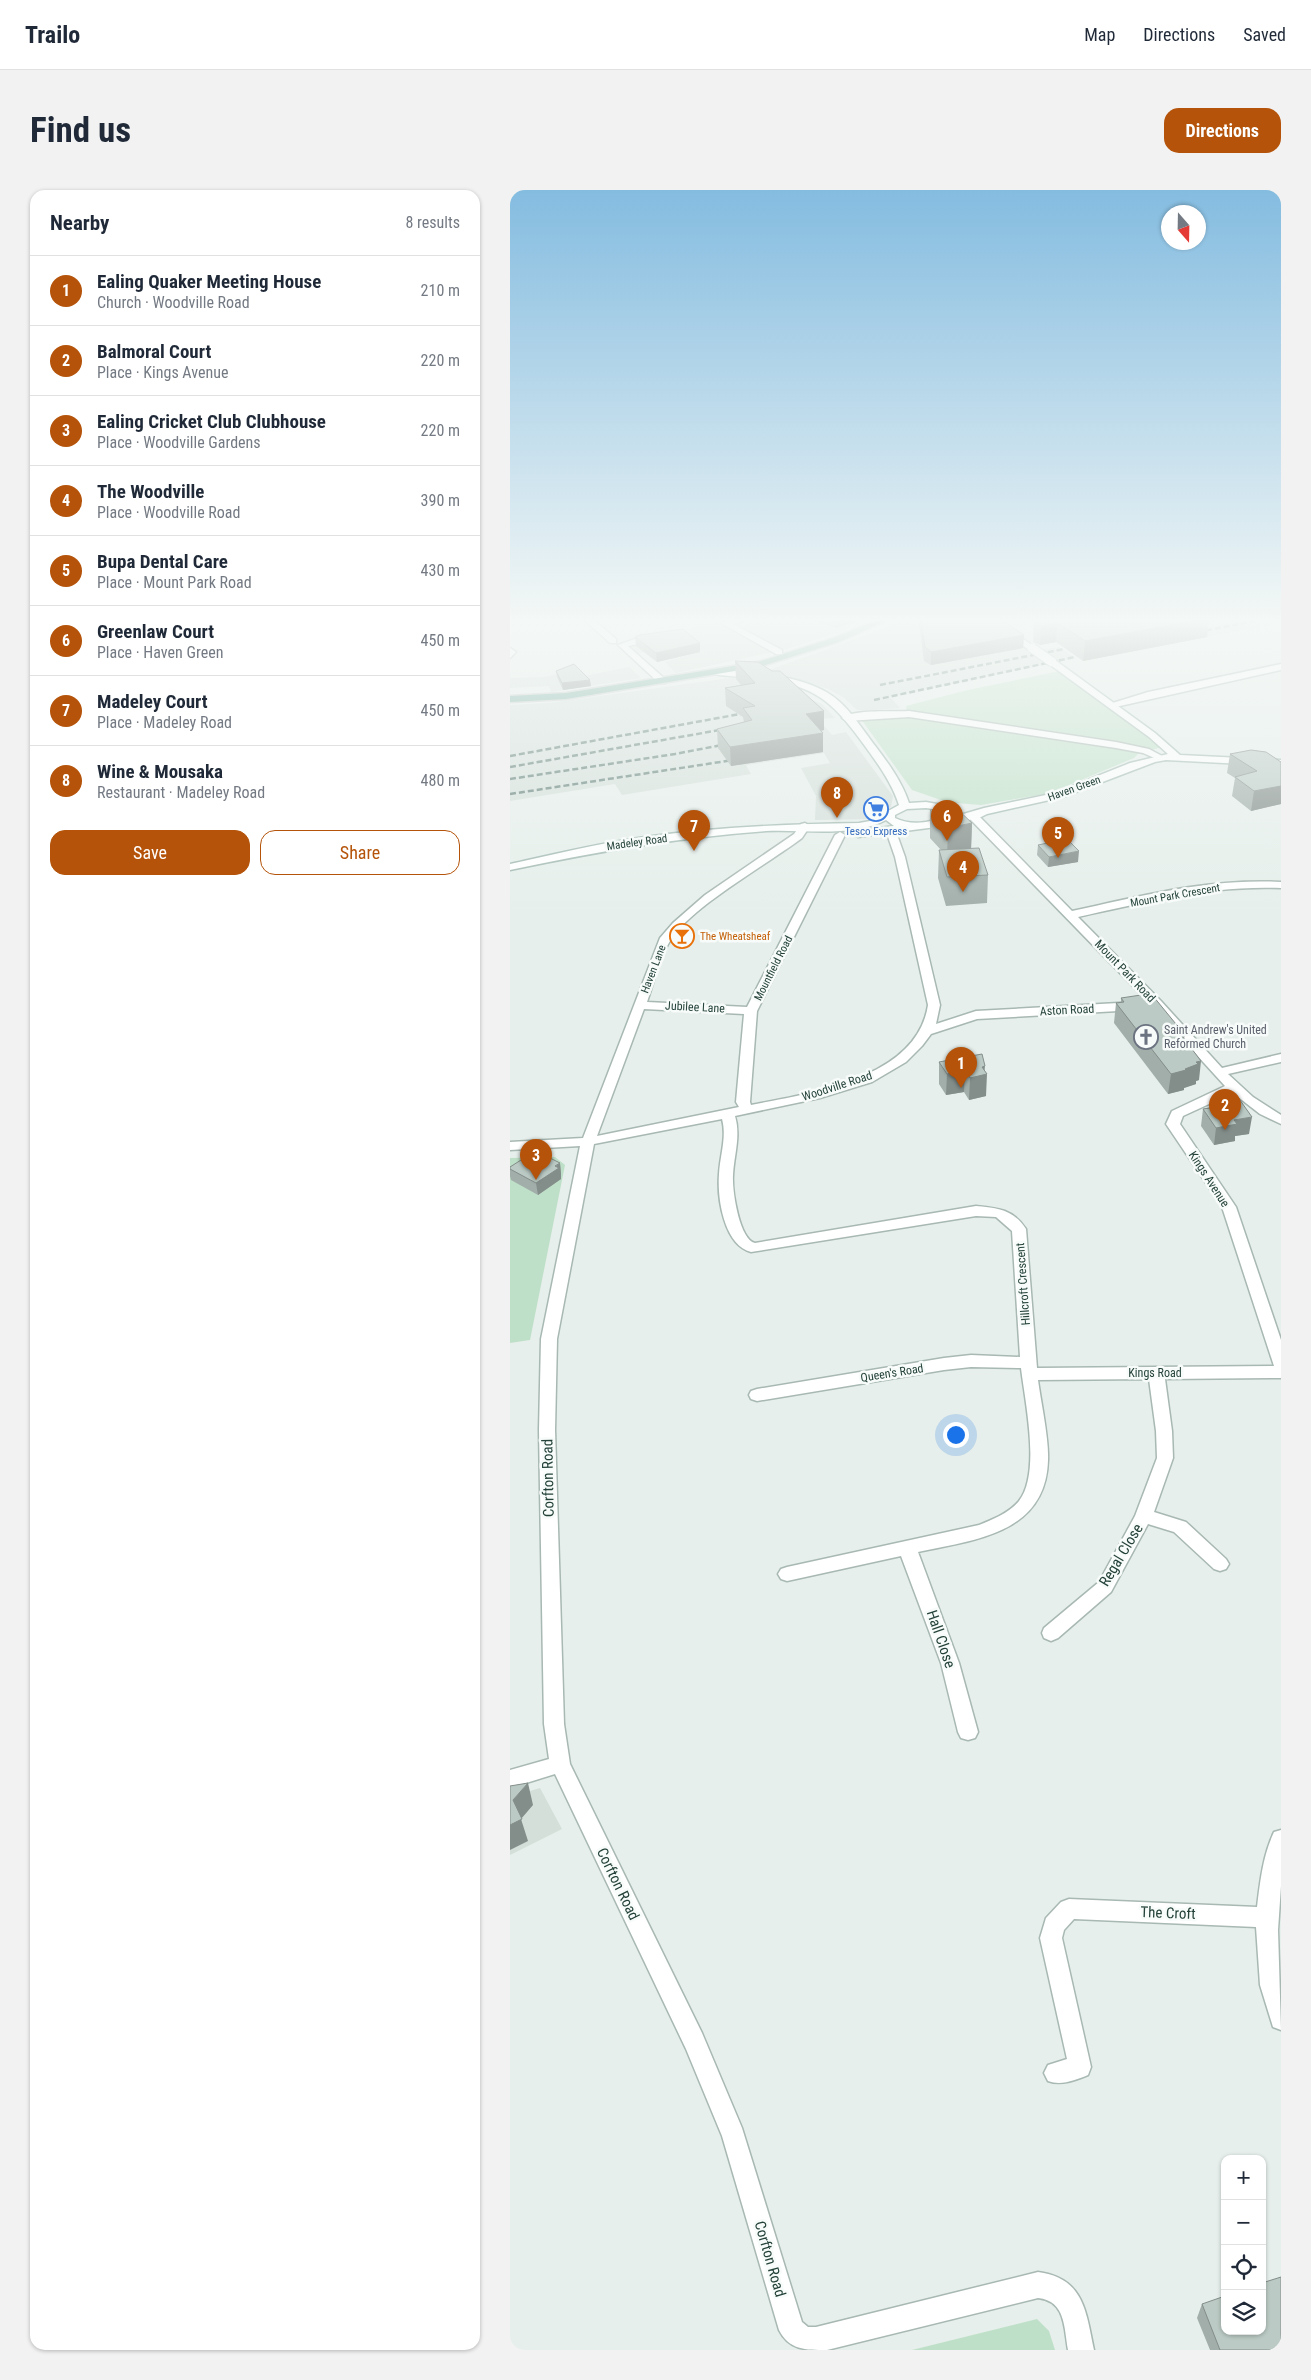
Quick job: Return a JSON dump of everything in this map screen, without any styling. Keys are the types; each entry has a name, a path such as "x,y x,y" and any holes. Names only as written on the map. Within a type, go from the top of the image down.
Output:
{"street":[{"path":"855,717 847,718 899,789 905,806 893,811 890,819 897,824 911,826"},
{"path":"928,717 1116,745 1146,751 1159,758 1281,763"},
{"path":"1128,717 1168,747 1178,758"},
{"name":"Haven Green","path":"911,826 942,822 1062,794 1127,766 1159,758"},
{"name":"Haven Green","path":"905,806 926,804 979,814"},
{"path":"942,822 948,816 944,808"},
{"name":"Mount Park Road","path":"979,814 1070,915 1157,1004 1234,1087 1253,1105 1281,1120"},
{"name":"Madeley Road","path":"510,867 587,850 646,840 766,828 802,829 864,825 890,816"},
{"name":"Madeley Road","path":"802,829 840,836 891,831 911,826"},
{"name":"Haven Lane","path":"588,1142 658,952 672,929 728,885 793,840 802,829"},
{"name":"Woodville Road","path":"510,1146 588,1142 821,1094 882,1072 903,1058 927,1031 933,1016 934,1005 899,854 891,831"},
{"name":"Mountfield Road","path":"747,1110 743,1102 751,1010 840,836"},
{"name":"Mount Park Crescent","path":"1070,915 1211,887 1263,883 1281,885"},
{"name":"Aston Road","path":"933,1016 1157,1004"},
{"name":"Jubilee Lane","path":"639,1005 751,1010"},
{"name":"Aston Road","path":"927,1031 976,1015"},
{"path":"1220,1072 1281,1058"},
{"name":"Kings Avenue","path":"1234,1087 1177,1114 1173,1124 1229,1207 1281,1364"},
{"name":"Hillcroft Crescent","path":"728,1114 730,1121 730,1144 725,1184 736,1231 743,1243 748,1247 755,1248 804,1241 976,1211 1000,1214 1012,1221 1020,1229 1029,1368 1040,1460 1034,1486 1026,1505 1011,1518 983,1531 787,1574"},
{"name":"Corfton Road","path":"588,1142 549,1339 547,1430 554,1705 560,1764 694,2041 731,2128 792,2330 803,2340 816,2340 1038,2285 1049,2285 1061,2290 1072,2310 1081,2350"},
{"name":"Queen's Road","path":"756,1395 971,1361 1029,1368"},
{"name":"Kings Road","path":"1029,1368 1156,1374 1281,1372"},
{"name":"Regal Close","path":"1051,1633 1104,1587 1144,1516 1159,1479 1165,1458 1164,1431 1156,1374"},
{"name":"Regal Close","path":"1144,1516 1180,1527 1220,1564"},
{"name":"Hall Close","path":"906,1548 950,1663 968,1732"},
{"path":"510,1779 560,1764"},
{"path":"1281,1839 1275,1858 1267,1918 1271,1986 1281,2019"},
{"name":"The Croft","path":"1056,2073 1080,2067 1051,1938 1054,1925 1069,1909 1267,1918"}],"shaded area":[{"path":"510,717 834,717 835,718 818,719 832,735 846,732 893,796 891,807 873,819 815,820 816,796 801,768 830,763 824,753 746,765 751,774 622,795 615,784 510,801"},
{"path":"540,1788 562,1829 510,1855 510,1797"}],"green space":[{"path":"909,717 1055,736 1139,753 1134,758 1050,793 981,805 957,803 941,800 912,790 861,719"},
{"path":"948,717 1124,717 1159,745 1159,748 1151,750 1057,732"},
{"path":"555,1157 565,1165 530,1340 510,1343 510,1158"},
{"path":"1037,2319 1049,2331 1055,2350 912,2350"}],"building":[{"path":"750,717 809,717 823,733 730,747 717,729 752,720"},
{"path":"1251,750 1266,752 1281,762 1281,786 1254,791 1235,777 1257,771 1230,754"},
{"path":"954,806 972,823 948,828 930,810"},
{"path":"1067,839 1079,851 1049,857 1038,845"},
{"path":"979,848 988,875 947,877 939,850"},
{"path":"1141,995 1143,998 1153,996 1185,1035 1182,1036 1201,1061 1196,1062 1198,1064 1171,1074 1116,1003 1124,1002 1121,998"},
{"path":"982,1054 985,1066 982,1067 987,1074 970,1078 965,1070 947,1074 939,1062"},
{"path":"1237,1096 1252,1117 1234,1120 1237,1124 1216,1128 1203,1109 1222,1106 1218,1100"},
{"path":"532,1153 536,1155 540,1153 560,1163 555,1166 559,1168 536,1183 510,1169 510,1167"},
{"path":"528,1783 513,1800 522,1819 510,1825 510,1786"},
{"path":"1281,2277 1281,2350 1220,2350 1202,2304 1221,2297 1221,2335 1266,2335 1266,2282"}],"railway":[{"path":"510,756 725,717"},
{"path":"510,767 731,728"},
{"path":"510,779 675,754 732,743"},
{"path":"510,794 740,759"}],"place":[{"name":"Tesco Express","path":"876,809"},
{"name":"Wine & Mousaka","path":"837,818"},
{"name":"Greenlaw Court","path":"947,841"},
{"name":"Madeley Court","path":"694,851"},
{"name":"Bupa Dental Care","path":"1058,858"},
{"name":"The Woodville","path":"963,892"},
{"name":"The Wheatsheaf","path":"682,936"},
{"name":"Saint Andrew's United Reformed Church","path":"1146,1037"},
{"name":"Ealing Quaker Meeting House","path":"961,1088"},
{"name":"Balmoral Court","path":"1225,1130"},
{"name":"Ealing Cricket Club Clubhouse","path":"536,1180"}]}
